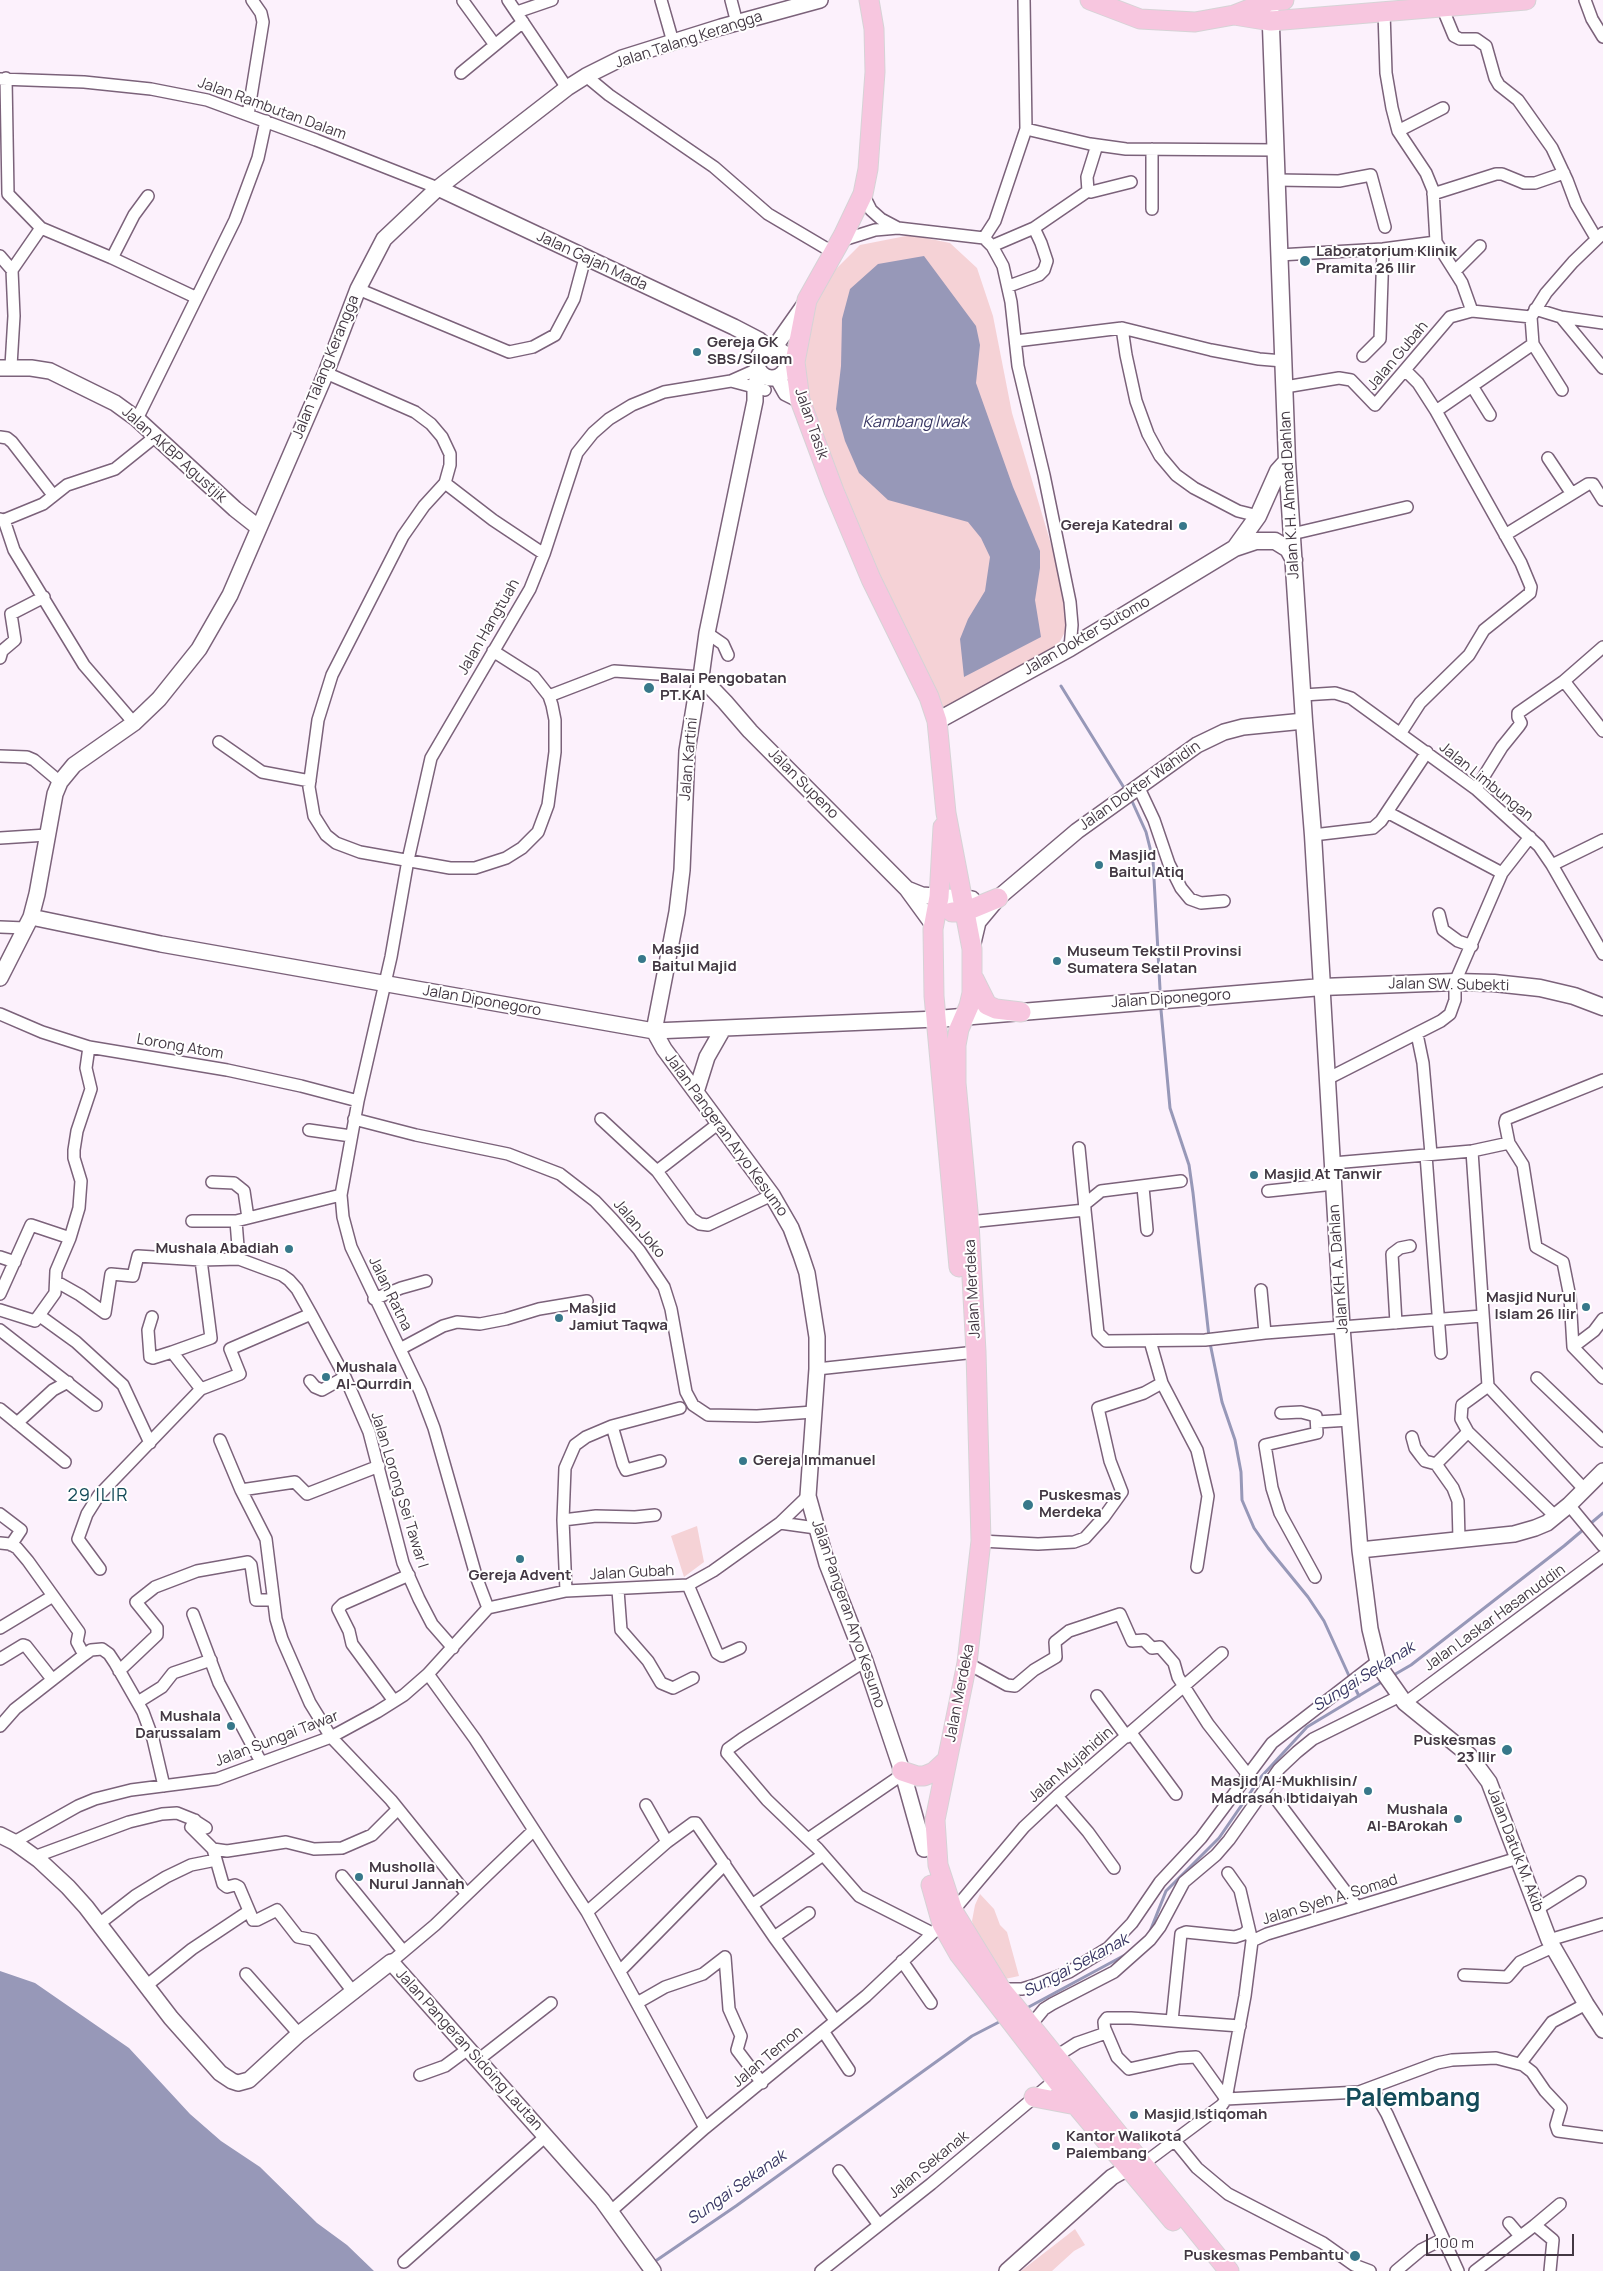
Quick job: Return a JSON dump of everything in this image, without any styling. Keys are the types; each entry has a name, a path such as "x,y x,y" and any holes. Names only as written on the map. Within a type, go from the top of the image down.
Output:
{"main road":[{"name":"Jalan Tasik","path":"870,0 874,29 875,72 868,169 863,194 837,247 807,300 795,362 800,400 871,579 929,697 937,722 946,813"},
{"path":"1090,0 1140,19 1195,22 1234,15 1275,0"},
{"name":"Jalan K.H. Ahmad Dahlan","path":"1275,0 1271,21 1287,461 1304,721 1314,835 1322,987"},
{"path":"1234,15 1271,21 1526,0"},
{"path":"1235,548 1258,516 1278,471 1287,461"},
{"path":"1235,548 1256,541 1275,541 1288,549 1294,560"},
{"name":"Jalan Dokter Sutomo","path":"937,722 1070,648 1235,548"},
{"path":"946,813 972,949 973,975 980,995 987,1005 996,1009 1021,1012"},
{"name":"Jalan Merdeka","path":"942,1923 947,1897 938,1866 935,1820 941,1766 956,1670 971,1541 972,1352 934,996 934,926 939,897 941,833 946,813"},
{"path":"934,926 945,914 963,905 998,898"},
{"name":"Jalan Merdeka","path":"973,975 970,1002 962,1018 956,1045 956,1083 969,1222 972,1352 981,1541 967,1664 941,1766 924,1849 934,1898 942,1923 959,1954 1000,1995 1024,2025 1055,2057 1214,2271"},
{"name":"Jalan SW. Subekti","path":"1322,987 1456,982 1494,983 1540,988 1574,996 1603,1007"},
{"name":"Jalan Diponegoro","path":"937,1019 1322,987"},
{"path":"903,1773 917,1776 941,1766"},
{"name":"Jalan Merdeka","path":"1024,2025 1055,2080 1229,2271"},
{"path":"1034,2097 1076,2105"}],"street":[{"path":"248,115 263,22 261,13 252,0"},
{"path":"508,0 567,88"},
{"path":"461,73 495,45 520,17 552,0"},
{"path":"661,0 673,42"},
{"path":"731,0 737,23"},
{"name":"Jalan Talang Kerangga","path":"0,978 28,922 37,894 55,794 60,782 74,765 134,723 174,682 199,649 230,595 326,372 358,290 384,239 438,188 567,88 586,76 622,58 820,0"},
{"path":"988,242 1026,129 1024,0"},
{"path":"1585,0 1592,19 1603,37"},
{"path":"463,1 495,45"},
{"path":"1442,7 1454,36 1460,39 1476,39 1486,46 1495,78 1500,85 1518,100 1531,116 1552,148 1576,204 1600,236 1567,268 1533,313 1533,344 1562,390"},
{"path":"1384,12 1388,87 1398,131 1426,173 1433,194 1436,242 1455,271 1472,311"},
{"path":"586,76 610,96 714,167 768,214 837,247 875,230 898,228 988,242 1034,228 1088,191 1098,191 1131,182"},
{"path":"0,204 8,194 3,79"},
{"name":"Jalan Rambutan Dalam","path":"3,79 84,82 178,93 223,105 438,188"},
{"path":"1398,131 1443,108"},
{"path":"136,419 195,297 235,220 250,185 266,121"},
{"path":"1026,129 1097,145 1152,149 1276,150"},
{"path":"1088,191 1087,177 1097,145"},
{"path":"1152,149 1152,208"},
{"path":"1433,194 1500,173 1524,183 1564,173"},
{"path":"1277,180 1339,181 1371,175 1385,227"},
{"name":"Jalan Gajah Mada","path":"438,188 747,334 771,348"},
{"path":"8,194 41,228 112,258 195,297"},
{"path":"863,194 871,210 881,219 898,228"},
{"path":"112,258 134,215 148,196"},
{"path":"6,367 14,316 12,270 41,228"},
{"path":"1009,286 1039,275 1044,270 1046,261 1034,228"},
{"path":"988,242 1003,266 1009,286 1018,366 1044,475 1070,602 1072,625 1070,648"},
{"path":"1279,255 1383,248 1436,242"},
{"path":"1455,271 1480,246"},
{"path":"1363,356 1380,339 1383,248"},
{"path":"0,256 12,270"},
{"path":"358,290 509,352 533,347 555,335 574,299 585,258"},
{"path":"762,379 759,354 771,348 807,300"},
{"name":"Jalan Gubah","path":"1285,387 1339,378 1351,380 1375,406 1450,317 1472,311 1533,313 1603,323"},
{"path":"1561,317 1603,368"},
{"path":"1016,341 1122,328 1220,352 1259,359 1283,360"},
{"path":"1122,328 1136,401 1148,434 1160,456 1176,475 1194,488 1238,511 1258,516"},
{"path":"747,334 762,379"},
{"path":"1436,411 1533,344"},
{"name":"Jalan Kartini","path":"654,1031 677,912 682,870 687,750 701,677 706,633 762,379 784,371 786,361 783,352 771,348"},
{"name":"Jalan AKBP Agustjik","path":"6,367 40,369 58,374 104,396 156,436 235,509 259,528"},
{"path":"1400,734 1420,703 1469,654 1484,630 1531,590 1532,587 1436,411 1418,383 1405,370"},
{"path":"326,372 415,412 431,424 442,438 450,454 450,465 445,483 424,506 403,536 332,676 318,720 310,781 314,816 326,835 348,849 450,868 475,868 506,858 522,848 538,832 548,805 555,752 555,720 549,696 534,677 493,652"},
{"path":"731,381 762,379"},
{"path":"731,381 762,379 800,400"},
{"name":"Jalan Hangtuah","path":"383,984 391,956 408,860 431,758 530,589 544,554 577,453 598,428 632,405 664,392 731,381"},
{"path":"1472,386 1490,416"},
{"path":"134,723 84,666 14,550 2,519 32,509 67,485 115,470 156,436"},
{"path":"0,437 9,439 54,495"},
{"path":"1548,458 1572,494"},
{"path":"445,483 493,520 544,554"},
{"path":"1505,535 1591,484 1603,500"},
{"path":"1292,534 1407,507"},
{"path":"0,658 2,651 15,640 11,614 44,597"},
{"path":"706,633 723,644 728,655"},
{"path":"1476,789 1502,747 1521,723 1517,715 1518,713 1563,682 1603,647"},
{"path":"549,696 614,671 701,677"},
{"name":"Jalan Supeno","path":"701,677 726,702 750,731 907,889 934,926"},
{"path":"1563,682 1603,731"},
{"name":"Jalan Limbungan","path":"1303,695 1335,693 1344,695 1427,752 1476,789 1530,837 1552,865 1603,954"},
{"path":"695,702 726,702"},
{"name":"Jalan Dokter Wahidin","path":"972,949 978,922 998,898 1077,831 1197,745 1224,732 1242,727 1304,721"},
{"path":"219,742 262,772 310,781"},
{"path":"1314,835 1373,828 1381,821 1427,752"},
{"path":"0,756 27,757 34,760 60,782"},
{"path":"1132,791 1154,820 1169,864 1181,888 1190,899 1201,903 1224,901"},
{"path":"1387,812 1502,873"},
{"path":"0,838 47,835"},
{"path":"1328,1079 1441,1022 1450,1014 1455,1000 1456,982 1502,873 1530,837"},
{"path":"1552,865 1603,840"},
{"path":"907,889 922,895 939,897 963,905"},
{"path":"1439,914 1443,930 1458,941 1472,946"},
{"path":"0,927 28,922"},
{"name":"Jalan Diponegoro","path":"28,922 654,1031 937,1019"},
{"name":"Jalan Ratna","path":"383,984 354,1120 341,1195 346,1232 374,1299 400,1349 434,1428 477,1579 488,1608"},
{"name":"Jalan KH. A. Dahlan","path":"1322,987 1342,1327 1360,1550 1370,1629 1378,1664"},
{"name":"Lorong Atom","path":"0,1014 42,1032 89,1047 227,1070 302,1086 358,1101"},
{"path":"696,1092 707,1057 723,1029"},
{"name":"Jalan Pangeran Aryo Kesumo","path":"654,1031 664,1049 772,1195 791,1228 807,1273 817,1337 817,1369 808,1496 827,1564 865,1661 903,1773 924,1849"},
{"path":"1417,1034 1423,1063 1442,1353"},
{"path":"0,1310 33,1322 40,1316 55,1293 56,1271 70,1238 81,1192 74,1150 76,1131 91,1089 86,1068 89,1047"},
{"path":"1603,1080 1507,1118 1506,1128 1509,1143 1523,1165 1536,1247 1563,1262 1570,1297 1573,1347 1603,1378"},
{"path":"601,1119 657,1171 692,1219 700,1224 708,1225 772,1195"},
{"name":"Jalan Joko","path":"354,1120 508,1154 560,1174 595,1201 613,1220 638,1250 664,1288 671,1309 686,1392 693,1405 708,1415 757,1416 813,1412"},
{"path":"657,1171 719,1123"},
{"path":"309,1130 351,1136"},
{"path":"1333,1163 1472,1151 1509,1143"},
{"path":"1079,1148 1098,1333 1106,1341 1205,1340 1265,1333 1482,1316"},
{"path":"1472,1151 1488,1386 1585,1490"},
{"path":"212,1182 234,1183 241,1188 246,1195 248,1218"},
{"path":"969,1222 1085,1207 1101,1191 1143,1188 1181,1182"},
{"path":"1268,1191 1334,1184"},
{"path":"1143,1188 1147,1230"},
{"path":"192,1222 248,1218 341,1195"},
{"path":"57,1282 80,1295 105,1313 111,1274 133,1276 138,1256 201,1260 239,1259 236,1220"},
{"path":"0,1294 32,1224 70,1238"},
{"path":"1396,1323 1392,1254 1400,1248 1410,1246"},
{"path":"0,1257 15,1262"},
{"name":"Jalan Lorong Sei Tawar I","path":"239,1259 282,1275 289,1280 297,1289 311,1314 345,1377 369,1432 401,1554 409,1575 425,1612 452,1648"},
{"path":"152,1317 148,1330 150,1357 153,1358 211,1338 201,1260"},
{"path":"374,1299 401,1288 426,1281"},
{"path":"1261,1290 1265,1333"},
{"path":"400,1349 443,1326 457,1322 480,1324 548,1307 587,1301"},
{"path":"100,1569 79,1540 83,1526 99,1495 202,1389 240,1374 230,1349 311,1314"},
{"path":"40,1316 76,1342 123,1385 150,1443"},
{"path":"1573,1347 1594,1331 1603,1319"},
{"path":"0,1330 96,1405"},
{"path":"1150,1340 1154,1360 1162,1383 1197,1450 1208,1496 1197,1566"},
{"path":"172,1352 202,1389"},
{"path":"817,1369 972,1352"},
{"path":"310,1381 322,1390 345,1377"},
{"path":"1537,1378 1603,1441"},
{"path":"17,1423 53,1390 68,1382"},
{"path":"981,1541 1038,1544 1074,1542 1085,1538 1104,1517 1122,1492 1110,1461 1098,1408 1144,1393 1162,1383"},
{"path":"1488,1386 1462,1405 1461,1419 1468,1432 1555,1516"},
{"path":"566,1591 563,1520 565,1468 575,1445 586,1437 612,1426 680,1408"},
{"path":"0,1409 65,1462"},
{"path":"1281,1413 1301,1412 1316,1416 1317,1434 1265,1445 1272,1488 1280,1514 1316,1577"},
{"path":"1317,1422 1350,1420"},
{"path":"612,1426 622,1464 626,1470 660,1461"},
{"path":"1436,1464 1468,1432"},
{"path":"1412,1438 1425,1461 1436,1464 1453,1488 1458,1501 1460,1539"},
{"path":"220,1440 241,1490 266,1539 276,1619 282,1639 310,1703 331,1736 395,1806 466,1893"},
{"path":"241,1490 295,1482 307,1494 379,1466"},
{"path":"1360,1550 1514,1534 1541,1525 1555,1516 1573,1509 1585,1490 1603,1472"},
{"name":"Jalan Gubah","path":"488,1608 566,1591 688,1586 713,1571 780,1522 808,1496"},
{"path":"1573,1509 1603,1546"},
{"path":"0,1514 21,1530 6,1544 28,1561 54,1596 79,1632 77,1642 84,1655"},
{"path":"563,1520 596,1516 635,1517 655,1515"},
{"path":"780,1522 816,1528"},
{"name":"Jalan Laskar Hasanuddin","path":"1024,2025 1052,2004 1114,1972 1150,1940 1160,1927 1184,1882 1216,1855 1229,1840 1279,1769 1313,1739 1401,1697 1603,1556"},
{"path":"119,1671 158,1635 157,1628 136,1602 155,1587 197,1571 248,1562 251,1565 256,1600 274,1600"},
{"path":"394,1701 352,1644 349,1631 338,1608 343,1604 409,1575"},
{"path":"688,1586 716,1653 722,1656 740,1648"},
{"path":"618,1590 621,1630 648,1661 661,1683 673,1688 693,1678"},
{"path":"0,1628 54,1596"},
{"name":"Jalan Sungai Tawar","path":"14,1842 78,1806 95,1799 131,1790 217,1779 331,1736 394,1701 428,1674 488,1608"},
{"path":"193,1614 219,1683 261,1762"},
{"path":"967,1664 1007,1686 1015,1686 1034,1670 1056,1657 1055,1642 1066,1633 1118,1614 1132,1641 1145,1640 1151,1648 1159,1647 1174,1663 1184,1687 1208,1724 1248,1775"},
{"path":"0,1659 23,1645 26,1646 52,1679"},
{"path":"0,1726 16,1709 84,1655 95,1649 104,1650 138,1702 153,1739 164,1786"},
{"name":"Jalan Mujahidin","path":"942,1923 1013,1838 1057,1796 1222,1653"},
{"path":"138,1702 162,1687 173,1673 211,1660"},
{"path":"865,1661 727,1751 767,1800 824,1855 859,1896 942,1923"},
{"path":"1000,1995 1035,1985 1069,1972 1108,1948 1132,1923 1160,1882 1201,1838 1272,1743 1378,1664"},
{"name":"Jalan Datuk M. Akib","path":"1378,1664 1401,1697 1469,1755 1480,1767 1489,1782 1551,1943 1603,2030"},
{"path":"428,1674 471,1735 587,1912 705,2128"},
{"path":"1097,1696 1176,1794"},
{"path":"808,1839 903,1773"},
{"path":"1057,1796 1088,1832 1114,1868"},
{"path":"1276,1799 1357,1907"},
{"path":"646,1805 667,1842"},
{"path":"99,1924 135,1896 166,1877 214,1854 286,1842 314,1849 342,1848 372,1835 395,1806"},
{"path":"37,1858 128,1822 162,1814 175,1812 193,1823 206,1828"},
{"path":"193,1823 214,1854 223,1884 227,1887 235,1885 239,1887 249,1912 255,1921 277,1910 298,1937 312,1940 354,1993"},
{"path":"587,1912 667,1842 693,1823 696,1823 774,1937 835,2020"},
{"path":"391,1962 435,1925 466,1893 534,1830"},
{"name":"Jalan Pangeran Sidoing Lautan","path":"0,1835 37,1858 86,1907 146,1986 220,2074 238,2083 249,2080 299,2034 354,1993 391,1962 612,2211 653,2271"},
{"path":"752,1905 824,1855"},
{"name":"Jalan Syeh A. Somad","path":"1226,2099 1240,2026 1252,1941 1267,1934 1518,1858"},
{"path":"620,1971 725,1864"},
{"path":"1228,1873 1240,1890 1252,1941"},
{"path":"342,1876 403,1951"},
{"path":"1537,1909 1580,1882"},
{"path":"146,1986 192,1949 249,1912"},
{"path":"774,1937 810,1913"},
{"name":"Jalan Temon","path":"612,2211 705,2128 866,1996 942,1923"},
{"path":"1464,1974 1506,1977 1520,1962 1551,1943 1603,1924"},
{"path":"1172,2021 1181,1934 1186,1932 1235,1937 1244,1934 1249,1929"},
{"path":"637,2003 665,1987 703,1974 725,1957 729,2009 742,2036 737,2050 762,2083"},
{"path":"902,1961 931,2003"},
{"path":"246,1974 299,2034"},
{"path":"420,2075 473,2054 551,2003"},
{"path":"1520,2064 1552,2022 1586,2004"},
{"path":"1226,2099 1196,2057 1179,2058 1129,2069 1117,2057 1104,2024 1107,2018 1240,2026"},
{"path":"1055,2057 1077,2043 1103,2034 1105,2029"},
{"path":"823,2031 849,2070"},
{"path":"1226,2099 1359,2092 1401,2075 1452,2060 1496,2058 1529,2068 1545,2091 1559,2105 1556,2125 1558,2131 1603,2137"},
{"name":"Jalan Sekanak","path":"821,2271 931,2184 1055,2080"},
{"path":"1372,2088 1387,2114 1458,2271"},
{"path":"1007,2271 1112,2177 1135,2166 1175,2141 1222,2105 1226,2099"},
{"path":"404,2262 546,2136"},
{"path":"1175,2141 1198,2168 1228,2194 1323,2243 1354,2265 1370,2271"},
{"path":"839,2171 879,2225"},
{"path":"1475,2271 1560,2204"},
{"path":"1509,2223 1520,2236"},
{"path":"1535,2224 1552,2240 1550,2271"},
{"path":"1396,2271 1420,2250 1443,2239"}],"shaded area":[{"path":"911,235 950,243 977,268 993,316 1012,413 1064,588 1066,630 1055,651 941,714 887,599 807,403 802,356 811,315 831,274 860,245"},
{"path":"697,1526 704,1562 684,1577 671,1536"},
{"path":"980,1894 994,1909 1000,1925 1007,1932 1019,1976 1005,1979 978,1939 972,1921 975,1905"},
{"path":"1075,2229 1085,2245 1074,2251 1052,2271 1021,2271"}],"water":[{"name":"Kambang Iwak","path":"924,256 976,326 980,345 976,383 1013,487 1040,551 1040,568 1035,600 1041,637 964,677 960,639 968,619 985,591 990,557 981,538 968,522 888,500 859,473 845,441 836,409 841,366 842,319 850,289 878,264"},
{"path":"0,1971 35,1983 129,2048 190,2114 221,2141 260,2167 317,2223 347,2245 374,2271 0,2271"}],"waterway":[{"path":"1061,686 1126,791"},
{"path":"1131,799 1146,832 1153,860 1160,989"},
{"path":"1161,1010 1170,1108 1189,1165 1209,1337"},
{"path":"1210,1343 1222,1402 1235,1440 1241,1472 1242,1500 1254,1528 1308,1597 1324,1621 1350,1678"},
{"name":"Sungai Sekanak","path":"1392,1676 1411,1665 1564,1546 1603,1513"},
{"name":"Sungai Sekanak","path":"1149,1934 1166,1891 1219,1838 1261,1777 1307,1727 1385,1680"},
{"path":"1353,1684 1359,1696"},
{"name":"Sungai Sekanak","path":"1025,2009 1125,1955"},
{"name":"Sungai Sekanak","path":"654,2262 736,2206 972,2036 1001,2021"}],"place":[{"name":"Laboratorium Klinik Pramita 26 Ilir","path":"1305,261"},
{"name":"Gereja GK SBS/Siloam","path":"697,352"},
{"name":"Gereja Katedral","path":"1183,526"},
{"name":"Balai Pengobatan PT.KAI","path":"649,688"},
{"name":"Masjid Baitul Atiq","path":"1099,865"},
{"name":"Masjid Baitul Majid","path":"642,959"},
{"name":"Museum Tekstil Provinsi Sumatera Selatan","path":"1057,961"},
{"name":"Masjid At Tanwir","path":"1254,1175"},
{"name":"Mushala Abadiah","path":"289,1249"},
{"name":"Masjid Nurul Islam 26 Ilir","path":"1586,1307"},
{"name":"Masjid Jamiut Taqwa","path":"559,1318"},
{"name":"Mushala Al-Qurrdin","path":"326,1377"},
{"name":"Gereja Immanuel","path":"743,1461"},
{"name":"Puskesmas Merdeka","path":"1028,1505"},
{"name":"Gereja Advent","path":"520,1559"},
{"name":"Mushala Darussalam","path":"231,1726"},
{"name":"Puskesmas 23 Ilir","path":"1507,1750"},
{"name":"Masjid Al-Mukhlisin/ Madrasah Ibtidaiyah","path":"1368,1791"},
{"name":"Mushala Al-BArokah","path":"1458,1819"},
{"name":"Musholla Nurul Jannah","path":"359,1877"},
{"name":"Masjid Istiqomah","path":"1134,2115"},
{"name":"Kantor Walikota Palembang","path":"1056,2146"},
{"name":"Puskesmas Pembantu","path":"1355,2256"}],"district":[{"name":"29 ILIR","path":"98,1496"},
{"name":"Palembang","path":"1413,2099"}]}
